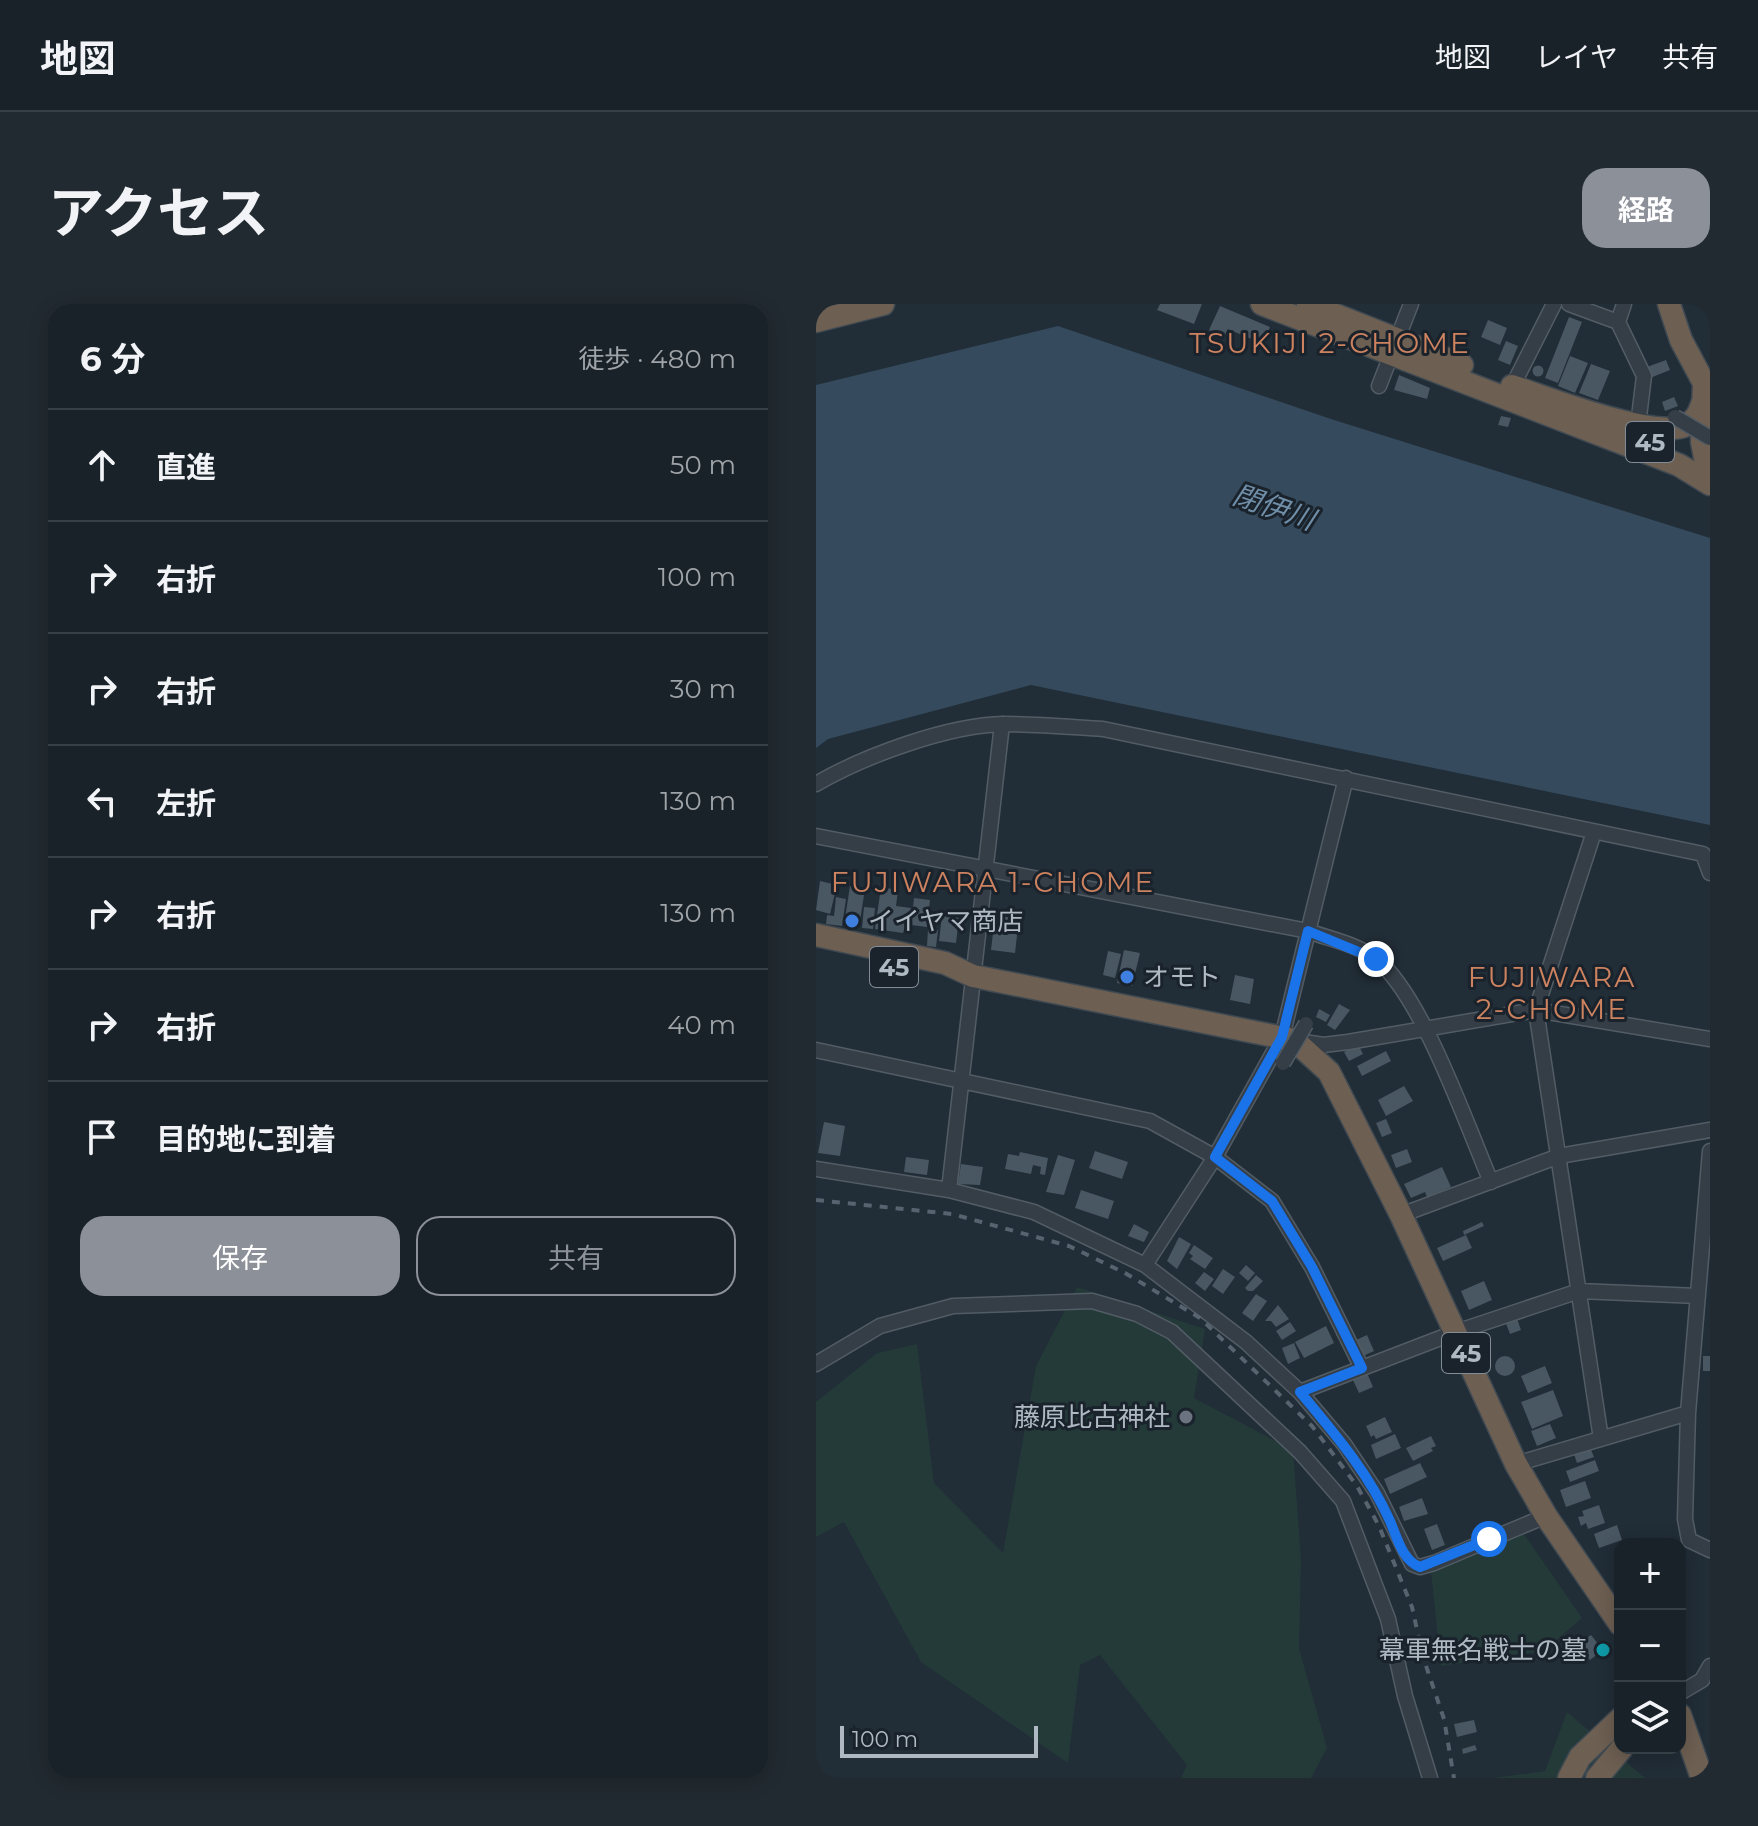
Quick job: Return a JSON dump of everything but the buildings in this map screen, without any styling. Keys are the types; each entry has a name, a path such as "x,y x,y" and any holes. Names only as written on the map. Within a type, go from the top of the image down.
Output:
{"highway":[{"path":"816,321 883,304"},
{"name":"45","path":"1262,304 1394,346 1673,456"},
{"name":"45","path":"1308,304 1394,346"},
{"name":"45","path":"1669,304 1681,340 1704,383 1705,395 1694,425 1702,442 1710,484"},
{"name":"45","path":"1510,392 1638,425 1669,430 1694,425"},
{"name":"45","path":"1584,410 1673,456 1710,484"},
{"path":"1673,456 1693,441 1694,425"},
{"name":"45","path":"816,935 945,963 973,976"},
{"name":"45","path":"816,950 945,978 973,976 1294,1034 1329,1072 1401,1215 1516,1464 1546,1516 1614,1615"},
{"path":"1569,1778 1580,1757 1614,1725"},
{"path":"1686,1732 1702,1778"},
{"path":"1597,1778 1617,1754"}],"street":[{"path":"1379,386 1411,304"},
{"path":"1510,392 1554,304"},
{"path":"1569,304 1618,322 1644,376 1638,425"},
{"path":"1618,322 1624,304"},
{"path":"949,1190 1002,724"},
{"path":"816,784 881,754 954,733 1002,724 1103,729 1703,854 1710,873"},
{"path":"1283,1063 1294,1034 1308,931 1346,778"},
{"path":"1594,832 1536,1010 1601,1439"},
{"path":"816,836 1308,931 1376,959 1426,1030 1491,1182"},
{"path":"1294,1034 1323,1045 1536,1010 1710,1039"},
{"path":"1145,1265 1294,1034"},
{"path":"816,1050 1150,1121 1215,1157 1272,1201 1312,1267 1362,1368"},
{"path":"1401,1215 1559,1156 1710,1130"},
{"path":"1710,1151 1688,1413 1685,1519 1689,1540 1710,1550"},
{"path":"816,1169 949,1190 1034,1212 1145,1265 1246,1342 1300,1392 1344,1444 1377,1493 1412,1564 1420,1567 1434,1563 1546,1516"},
{"path":"1300,1392 1456,1332 1579,1291 1698,1296"},
{"path":"816,1364 880,1326 953,1306 1092,1301 1137,1314 1172,1332 1300,1452 1343,1501 1388,1619 1405,1696 1430,1778"},
{"path":"1516,1464 1688,1413"},
{"path":"1686,1689 1702,1680 1710,1666"}],"green space":[{"path":"1077,1287 1205,1329 1194,1398 1293,1450 1301,1559 1299,1648 1327,1748 1311,1778 1181,1778 1187,1765 1100,1655 1080,1665 1068,1763 921,1662 844,1522 816,1537 816,1402 877,1353 917,1344 934,1483 1003,1553 1036,1366"},
{"path":"1524,1534 1582,1618 1544,1651 1441,1666 1431,1572"},
{"path":"1567,1712 1645,1778 1494,1778 1545,1771"}],"water":[{"name":"閉伊川","path":"1058,326 1331,419 1710,538 1710,825 1031,685 828,739 816,748 816,385"}],"railway":[{"path":"816,1200 952,1214 1069,1246 1125,1273 1200,1318 1312,1426 1357,1486 1379,1526 1412,1607 1423,1657 1444,1719 1454,1778"}],"place":[{"name":"イイヤマ商店","path":"852,921"},
{"name":"オモト","path":"1127,977"},
{"name":"藤原比古神社","path":"1186,1417"},
{"name":"幕軍無名戦士の墓","path":"1603,1650"}],"district":[{"name":"TSUKIJI 2-CHOME","path":"1330,343"},
{"name":"FUJIWARA 1-CHOME","path":"993,882"},
{"name":"FUJIWARA 2-CHOME","path":"1552,993"}],"route":[{"path":"1376,959 1308,931 1282,1037 1215,1157 1272,1201 1312,1267 1362,1368 1300,1392 1344,1444 1377,1493 1407,1558 1420,1567 1489,1539"}]}
